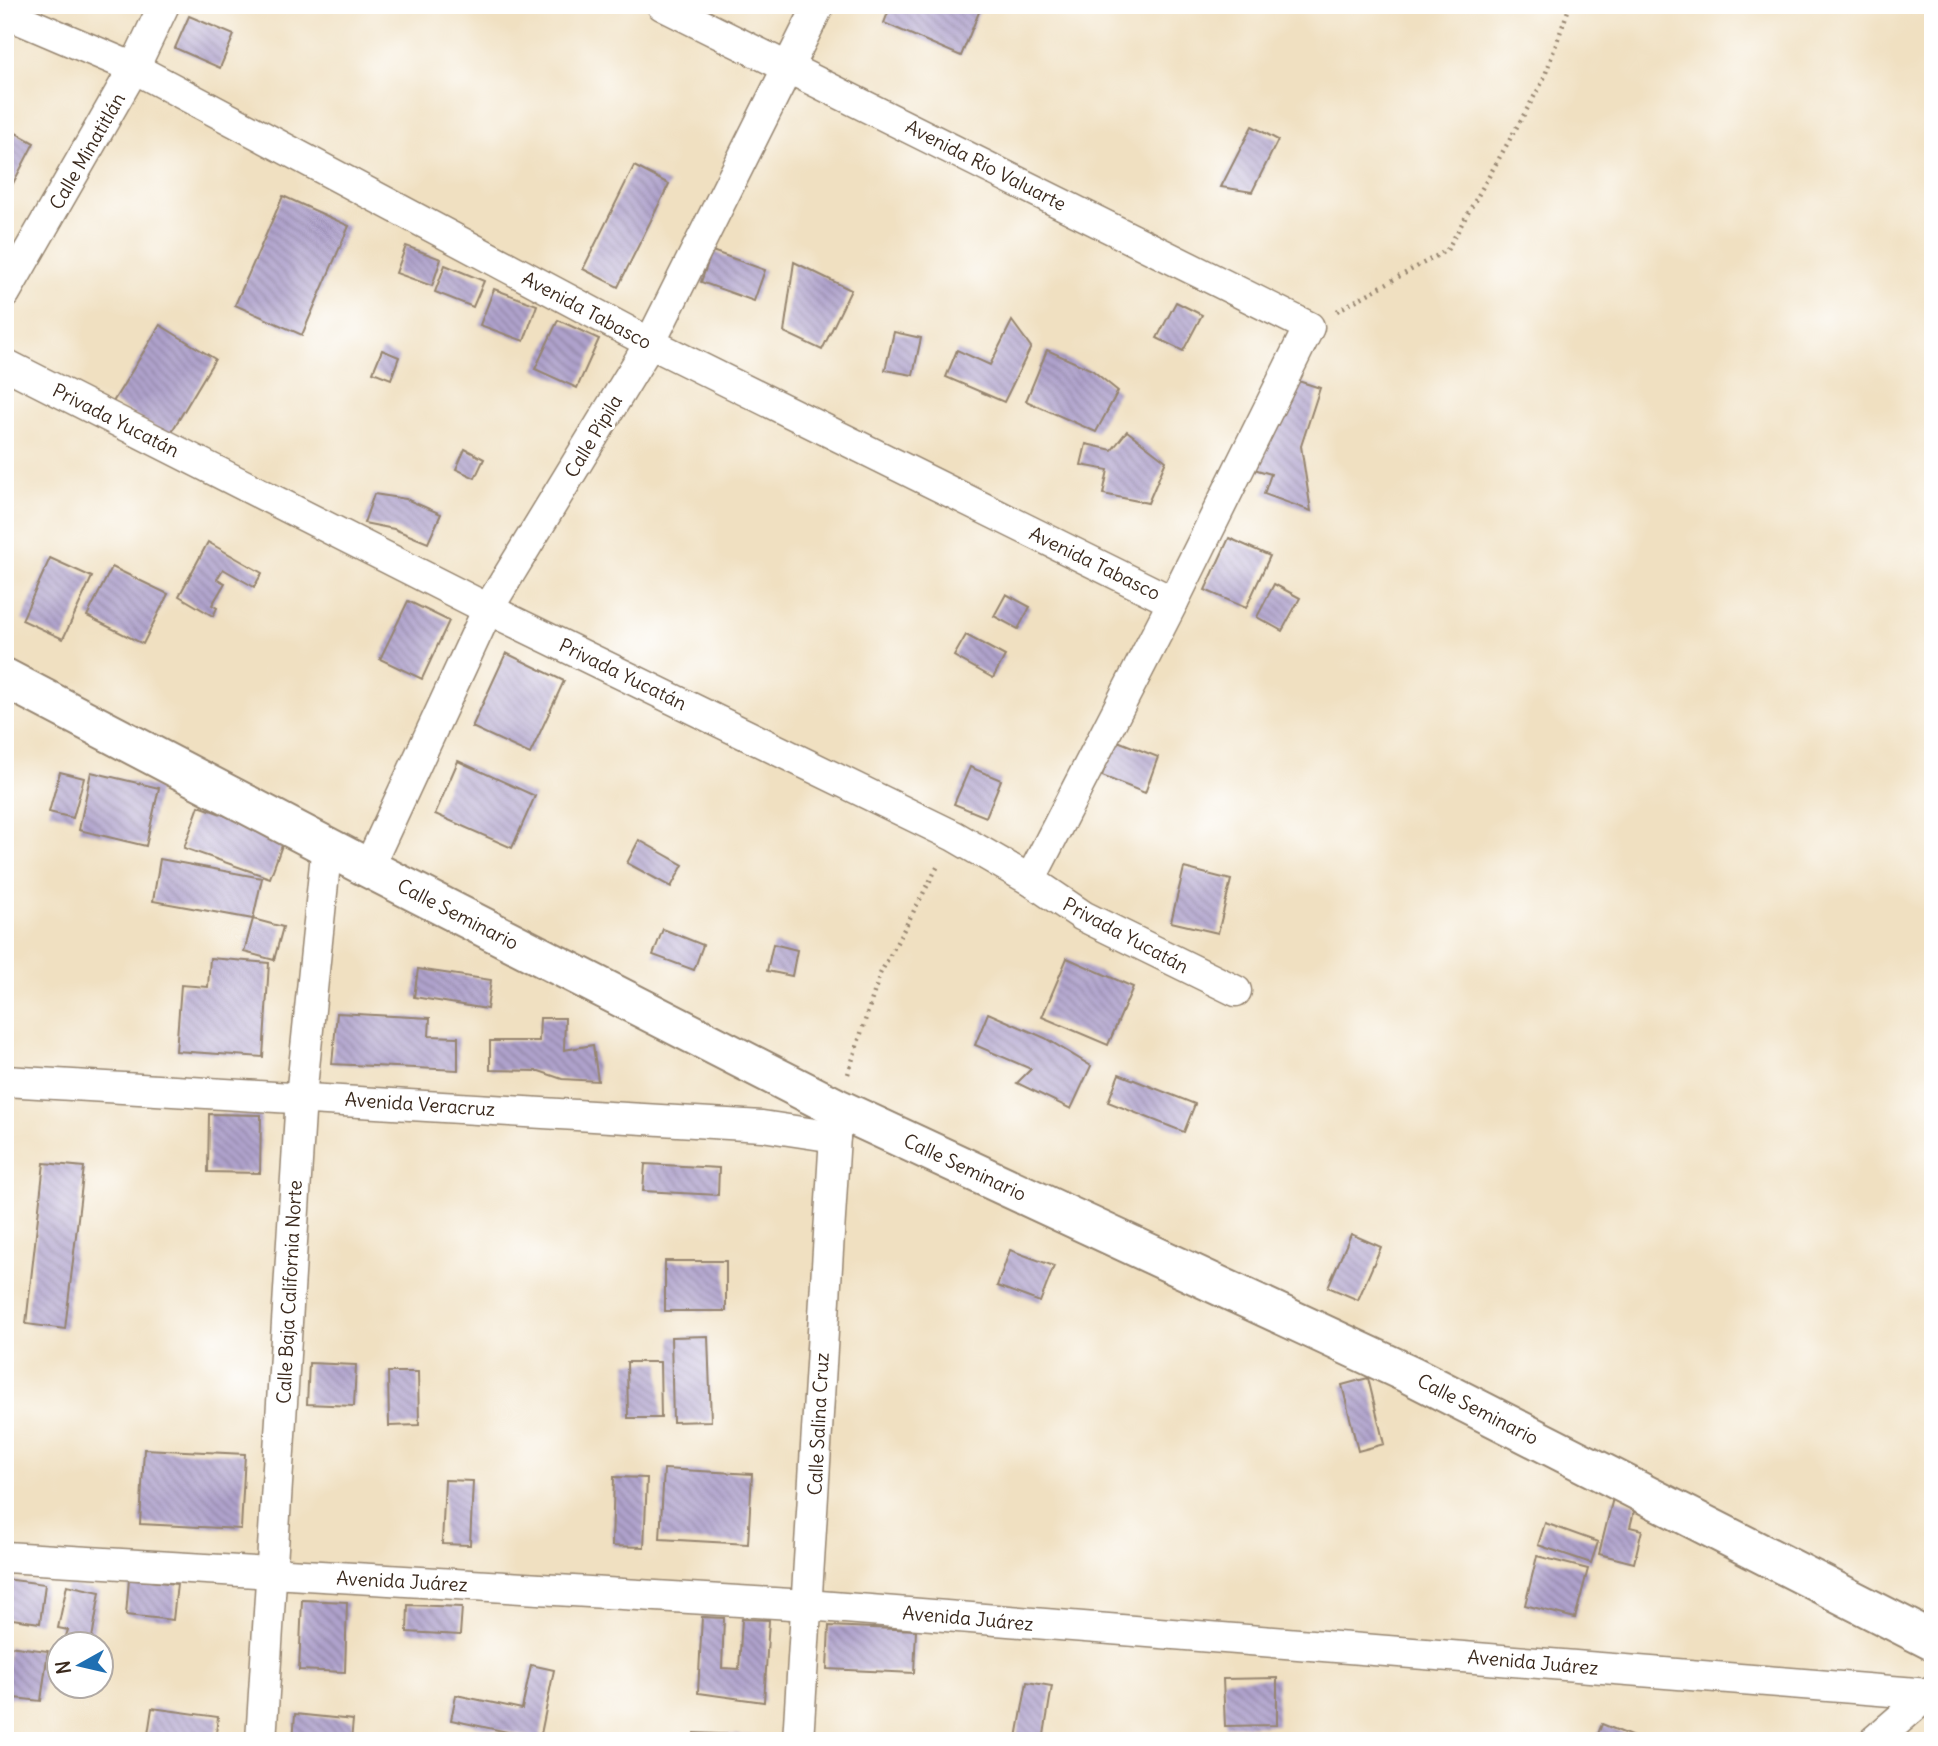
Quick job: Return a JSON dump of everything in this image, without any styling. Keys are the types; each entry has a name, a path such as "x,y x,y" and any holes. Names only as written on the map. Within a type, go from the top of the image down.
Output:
{"street":[{"name":"Calle Minatitlán","path":"5,293 134,68 164,5"},
{"name":"Avenida Río Valuarte","path":"663,5 1309,327"},
{"name":"Calle Pípila","path":"368,868 488,609 650,344 819,5"},
{"name":"Avenida Tabasco","path":"5,13 134,68 650,344 1172,602"},
{"path":"1030,880 1309,327"},
{"name":"Privada Yucatán","path":"5,364 488,609 954,836 1030,880 1083,916 1236,991"},
{"name":"Calle Seminario","path":"5,678 327,844 836,1122 1411,1375 1933,1641"},
{"name":"Calle Baja California Norte","path":"261,1741 301,1097 327,844"},
{"name":"Avenida Veracruz","path":"5,1081 762,1126 836,1122"},
{"name":"Calle Salina Cruz","path":"798,1741 836,1122"},
{"name":"Avenida Juárez","path":"5,1556 807,1605 1931,1692"},
{"path":"1877,1739 1931,1692"}],"path":[{"path":"1309,327 1447,250 1543,81 1570,5"},
{"path":"836,1122 880,974 954,836"}],"building":[{"path":"891,5 982,5 961,56 884,23"},
{"path":"189,16 234,35 220,68 175,48"},
{"path":"1252,126 1278,140 1252,192 1221,187"},
{"path":"5,127 34,143 7,195 5,194"},
{"path":"634,166 669,184 618,287 583,269"},
{"path":"283,196 349,226 302,335 235,305"},
{"path":"406,246 441,259 432,286 396,273"},
{"path":"712,251 765,270 754,301 701,282"},
{"path":"794,262 851,290 822,350 784,332"},
{"path":"445,265 484,281 473,307 435,292"},
{"path":"494,289 537,305 524,341 480,325"},
{"path":"1176,302 1202,315 1183,351 1157,338"},
{"path":"558,320 599,339 577,388 535,369"},
{"path":"1012,321 1031,347 1004,402 946,377 957,350 990,365"},
{"path":"160,325 215,359 169,436 113,402"},
{"path":"894,332 921,338 913,375 885,370"},
{"path":"382,350 399,357 391,379 373,372"},
{"path":"1047,350 1092,370 1118,391 1096,432 1026,401"},
{"path":"1289,378 1320,388 1301,446 1311,511 1264,494 1271,474 1254,469"},
{"path":"1127,431 1166,461 1148,503 1103,494 1108,470 1081,465 1086,444 1112,450"},
{"path":"465,449 484,459 475,478 456,469"},
{"path":"374,494 406,499 441,514 428,543 394,529 364,523"},
{"path":"1229,538 1270,556 1246,608 1205,590"},
{"path":"208,542 262,573 254,587 223,569 217,579 225,583 212,605 217,608 213,616 179,596"},
{"path":"50,558 92,577 63,639 22,620"},
{"path":"112,567 168,594 143,644 87,616"},
{"path":"1274,584 1300,598 1282,631 1257,617"},
{"path":"1006,594 1030,607 1018,629 994,616"},
{"path":"408,601 449,621 422,679 380,659"},
{"path":"966,635 1005,656 993,678 954,656"},
{"path":"506,653 564,681 530,754 472,727"},
{"path":"1115,740 1158,757 1145,793 1102,776"},
{"path":"458,761 535,796 512,848 435,814"},
{"path":"970,767 1001,780 986,817 954,804"},
{"path":"60,772 84,778 73,818 49,812"},
{"path":"91,772 159,788 146,846 79,830"},
{"path":"199,806 285,837 270,878 184,848"},
{"path":"639,840 683,865 671,887 627,863"},
{"path":"160,859 262,878 253,919 153,901"},
{"path":"1184,868 1231,880 1218,933 1171,922"},
{"path":"253,919 283,927 274,960 244,952"},
{"path":"663,929 703,945 694,970 653,955"},
{"path":"773,944 797,950 792,976 767,971"},
{"path":"210,958 269,963 263,1057 176,1051 181,985 208,987"},
{"path":"1067,958 1133,987 1108,1045 1042,1017"},
{"path":"418,969 491,980 487,1009 414,997"},
{"path":"337,1013 430,1018 429,1036 458,1037 458,1070 332,1064"},
{"path":"988,1013 1045,1038 1091,1066 1071,1109 1017,1083 1031,1069 975,1045"},
{"path":"540,1018 565,1018 564,1050 593,1045 598,1081 562,1079 539,1071 490,1070 490,1041 539,1041"},
{"path":"1119,1074 1195,1104 1184,1132 1108,1102"},
{"path":"209,1114 261,1115 260,1173 208,1172"},
{"path":"44,1163 84,1167 65,1329 26,1324"},
{"path":"645,1164 719,1168 718,1195 643,1191"},
{"path":"1351,1234 1381,1247 1358,1300 1328,1287"},
{"path":"1010,1250 1054,1266 1040,1302 997,1286"},
{"path":"665,1261 726,1261 726,1311 665,1311"},
{"path":"708,1336 711,1421 673,1422 671,1337"},
{"path":"627,1362 660,1362 661,1418 628,1418"},
{"path":"309,1363 356,1365 354,1406 307,1404"},
{"path":"388,1372 418,1372 419,1425 389,1426"},
{"path":"1368,1378 1384,1444 1358,1451 1342,1385"},
{"path":"144,1449 245,1454 241,1529 140,1524"},
{"path":"664,1469 752,1474 748,1544 660,1539"},
{"path":"614,1477 647,1478 644,1547 612,1546"},
{"path":"445,1480 473,1481 470,1545 442,1544"},
{"path":"1613,1498 1636,1504 1630,1527 1642,1530 1634,1563 1599,1554"},
{"path":"1545,1523 1598,1542 1591,1563 1538,1545"},
{"path":"1537,1556 1588,1569 1575,1618 1525,1605"},
{"path":"5,1579 45,1584 40,1623 5,1618"},
{"path":"129,1579 177,1584 173,1620 126,1615"},
{"path":"67,1585 100,1592 93,1630 58,1628"},
{"path":"302,1600 347,1602 345,1672 299,1670"},
{"path":"408,1605 462,1607 460,1635 407,1632"},
{"path":"702,1617 724,1618 722,1668 739,1669 742,1619 769,1620 764,1702 698,1693"},
{"path":"829,1626 916,1630 914,1673 827,1669"},
{"path":"8,1646 46,1651 41,1701 5,1697"},
{"path":"531,1665 554,1670 540,1739 451,1720 456,1695 522,1709"},
{"path":"1277,1678 1277,1725 1225,1726 1223,1679"},
{"path":"1027,1682 1052,1686 1043,1741 1017,1738"},
{"path":"152,1708 218,1717 215,1741 147,1741"},
{"path":"295,1714 353,1720 351,1741 293,1741"},
{"path":"1602,1724 1643,1741 1595,1741"},
{"path":"694,1733 763,1736 763,1741 694,1741"}]}
